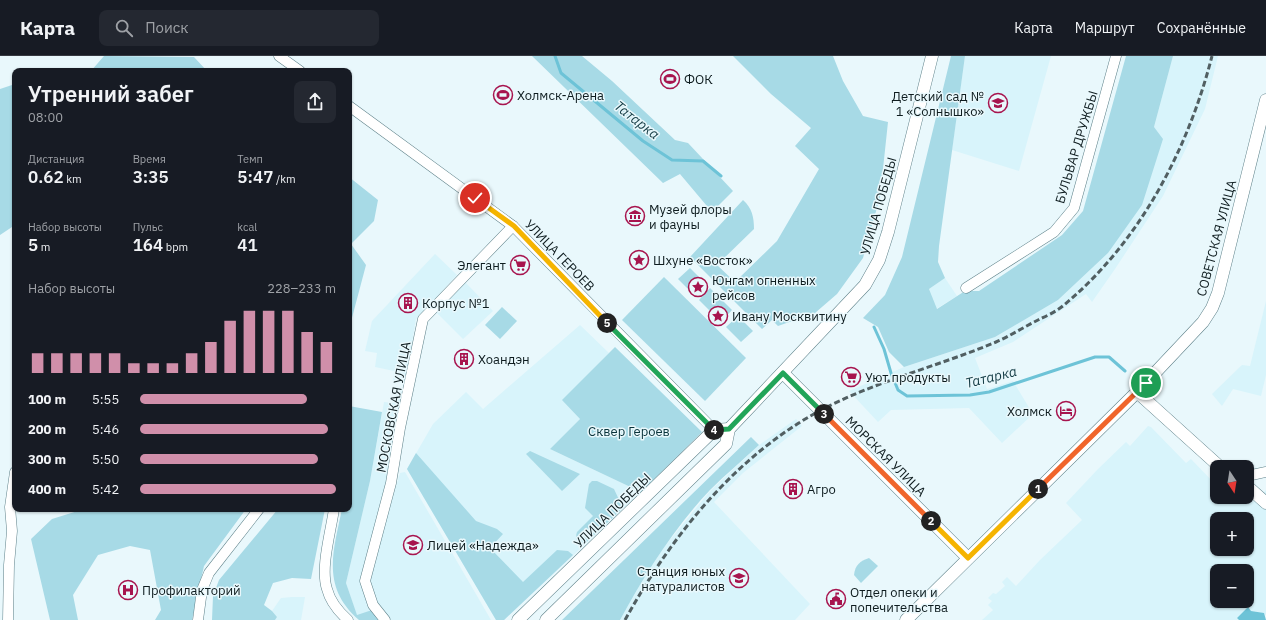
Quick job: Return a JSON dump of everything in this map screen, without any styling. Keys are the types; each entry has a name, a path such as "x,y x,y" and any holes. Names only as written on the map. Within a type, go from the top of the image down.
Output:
{"main road":[{"name":"УЛИЦА ПОБЕДЫ","path":"546,620 726,444 729,429 865,285 879,260 932,56"},
{"name":"СОВЕТСКАЯ УЛИЦА","path":"906,620 1137,392 1203,322 1212,308 1228,256 1266,100"},
{"name":"МОРСКАЯ УЛИЦА","path":"783,373 968,558"},
{"path":"1137,392 1212,460"},
{"path":"714,430 729,429"},
{"name":"УЛИЦА ПОБЕДЫ","path":"518,620 714,430"},
{"path":"1254,492 1266,503"}],"street":[{"path":"279,56 296,68"},
{"name":"БУЛЬВАР ДРУЖБЫ","path":"966,288 1054,232 1074,208 1116,56"},
{"name":"УЛИЦА ГЕРОЕВ","path":"352,108 514,226 714,430"},
{"name":"МОСКОВСКАЯ УЛИЦА","path":"386,620 373,605 365,580 392,483 400,428 423,319 514,226"},
{"path":"1254,475 1266,472"},
{"path":"8,620 8,565 12,531 10,507 12,493"},
{"path":"198,620 202,590 209,573 257,512"},
{"path":"334,512 325,576 327,589 334,604 348,620"}],"shaded area":[{"name":"Детский сад № 1 «Солнышко»","path":"965,56 1051,56 1019,171 952,150"},
{"path":"1173,56 1218,56 1205,109 1163,196 1092,302 1086,294 1013,342 975,358 987,389 1013,381 1033,414 1002,443 969,408 891,410 878,422 849,391 904,367 995,337 1058,300 1108,253 1154,127"},
{"path":"435,254 457,275 416,319 405,383 393,381 394,371 375,367 377,353 365,351 372,321"},
{"path":"945,278 957,296 936,309 929,289"},
{"path":"465,282 493,311 463,339 437,313"},
{"path":"1266,301 1266,375 1261,396 1233,389 1222,406 1212,394 1242,365 1250,366"},
{"path":"580,325 609,353 563,400 580,419 550,449 641,492 504,620 496,620 407,469 433,424 466,392 483,409"},
{"path":"395,388 404,389 386,483 361,578 372,610 357,616 346,583 370,481 384,402 393,403"},
{"path":"796,419 802,426 743,473 714,502 810,604 795,620 620,620 634,594 664,547 710,491 759,445"},
{"path":"1148,426 1151,427 1186,463 1191,459 1210,479 1210,504 1254,504 1254,502 1266,490 1266,615 1251,611 1237,618 1239,620 982,620 993,610 988,605 992,601 988,598 993,593 996,594 1005,586 1002,582 1007,577 1016,586 1040,560 1082,520 1066,503 1126,442 1130,446"},
{"name":"Лицей «Надежда»","path":"405,472 491,620 391,620 376,601 369,578 400,473"},
{"path":"305,597 301,620 275,620 277,617 272,611 281,598"},
{"path":"1249,608 1251,611 1264,613 1266,620 1239,620 1237,618"}],"green space":[{"path":"104,56 194,57 204,68 94,68"},
{"path":"532,56 582,56 612,81 675,140 688,143 733,191 712,212 680,174 663,183"},
{"path":"733,56 833,56 843,81 863,116 888,122 880,197 863,258 837,294 815,313 778,326 772,320 762,329 690,257 743,200 749,206 752,213 754,229 717,265 735,282 777,241 819,169 795,146 811,128 771,94"},
{"path":"951,56 965,56 939,246 938,262 945,278 929,289 937,309 965,291 979,291 1062,235 1083,211 1126,56 1173,56 1154,127 1163,139 1142,205 1108,253 1058,300 995,337 904,367 889,352 878,327 863,318 885,295 902,257"},
{"path":"12,85 12,227 0,235 0,89"},
{"path":"352,179 378,200 374,221 352,243"},
{"path":"352,245 366,265 352,318"},
{"path":"690,268 702,280 690,291 678,279"},
{"path":"664,277 746,358 705,401 622,320"},
{"path":"710,288 732,310 721,322 699,300"},
{"path":"502,307 517,321 500,339 485,325"},
{"path":"738,316 753,331 741,342 726,327"},
{"name":"Сквер Героев","path":"615,347 702,432 641,492 550,449 580,419 562,400"},
{"path":"352,407 382,412 370,481 346,583 357,615 372,610 380,620 359,620 347,608 339,595 333,568 333,554 341,512 352,512"},
{"path":"751,437 759,445 710,490 684,520 650,569 620,620 562,620"},
{"path":"530,451 580,474 562,491 526,454"},
{"path":"416,453 476,521 497,529 503,534 490,548 523,582 557,550 568,551 573,555 504,620 496,620 407,469"},
{"path":"592,481 597,481 614,489 621,504 620,511 581,547 578,544 576,536 577,532 593,516 585,508 589,484"},
{"path":"74,512 244,512 204,566 192,620 155,620 161,610 150,550 130,546 98,555 73,595 78,620 50,620 31,539 52,519"},
{"path":"276,512 324,512 311,579 292,578 273,583 264,605 277,617 275,620 212,620 213,596 219,580"},
{"path":"869,558 878,566 861,583 854,575 857,566"}],"waterway":[{"name":"Татарка","path":"555,56 561,73 643,141 672,160 703,161 721,176"},
{"name":"Татарка","path":"874,327 884,349 898,390 907,396 970,395 989,392 1095,357 1109,357 1125,371"}],"railway":[{"path":"625,620 660,563 701,509 748,461 774,440 802,421 849,397 972,352 1006,337 1058,310 1091,280 1115,253 1137,224 1157,192 1174,160 1189,126 1202,91 1212,56"}],"place":[{"name":"ФОК","path":"670,79"},
{"name":"Холмск-Арена","path":"503,95"},
{"name":"Детский сад № 1 «Солнышко»","path":"998,103"},
{"name":"Музей флоры и фауны","path":"635,216"},
{"name":"Шхуне «Восток»","path":"639,260"},
{"name":"Элегант","path":"520,265"},
{"name":"Юнгам огненных рейсов","path":"698,287"},
{"name":"Корпус №1","path":"408,303"},
{"name":"Ивану Москвитину","path":"718,316"},
{"name":"Хоандэн","path":"464,359"},
{"name":"Уют продукты","path":"851,377"},
{"name":"Холмск","path":"1066,411"},
{"name":"Агро","path":"793,489"},
{"name":"Лицей «Надежда»","path":"413,545"},
{"name":"Станция юных натуралистов","path":"739,578"},
{"name":"Профилакторий","path":"128,590"},
{"name":"Отдел опеки и попечительства","path":"836,599"}],"route":[{"path":"475,198 514,226 714,430 729,429 783,373 968,558 1146,383"}]}
